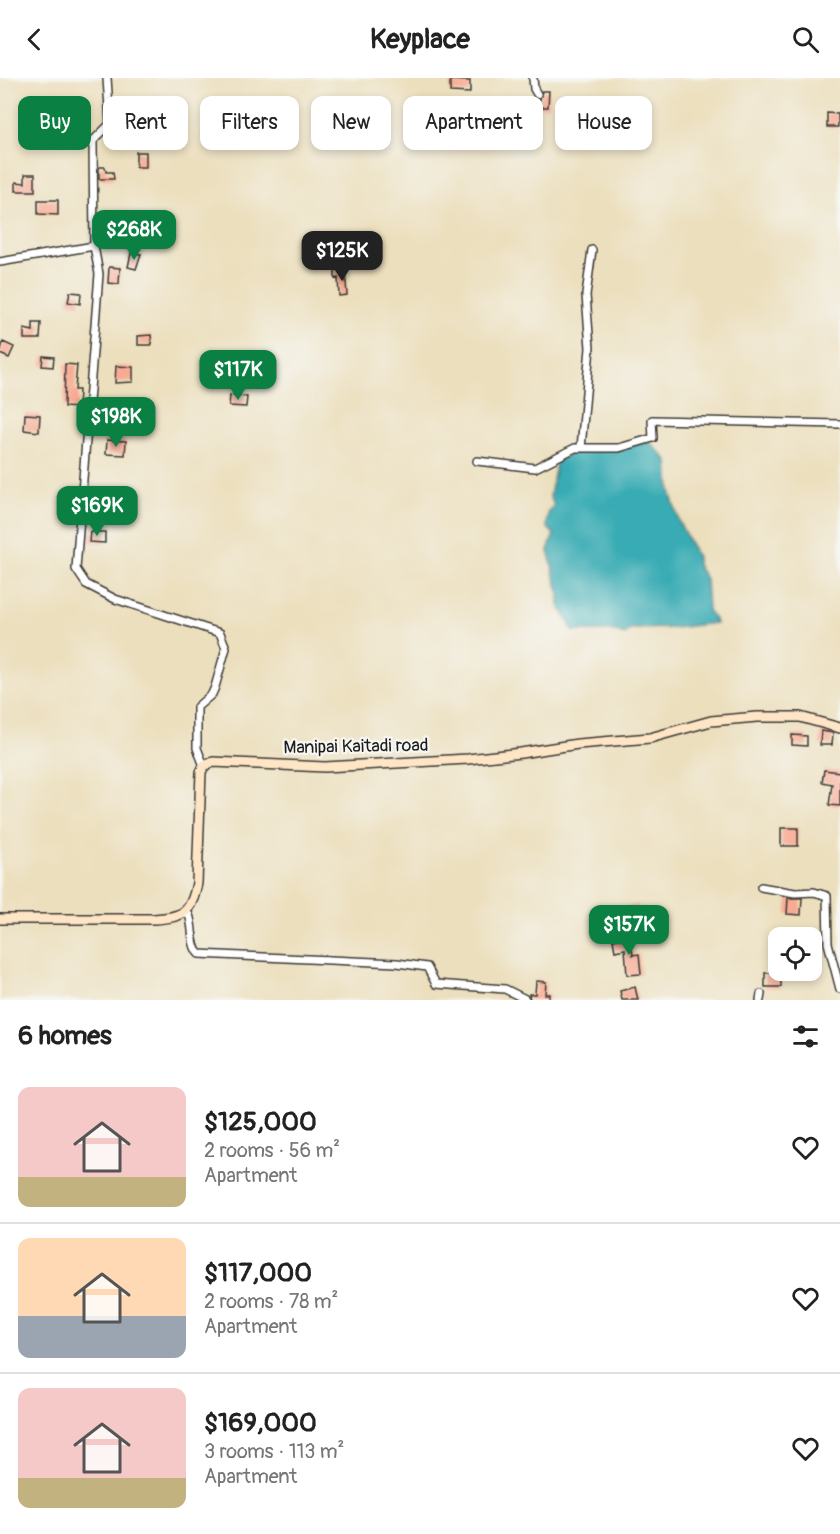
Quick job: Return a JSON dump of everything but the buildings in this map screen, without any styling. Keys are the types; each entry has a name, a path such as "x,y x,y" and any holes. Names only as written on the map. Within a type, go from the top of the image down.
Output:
{"main road":[{"name":"Manipai Kaitadi road","path":"204,766 213,762 226,761 325,766 468,759 578,744 650,738 711,721 757,717 800,717 840,728"},
{"path":"0,919 154,919 172,918 185,913 194,899 197,883 199,782 204,766"}],"street":[{"path":"107,78 110,124 93,141 94,246 99,274 76,569 86,584 115,599 220,633 226,648 215,687 212,694 197,707 197,748 204,766"},
{"path":"533,78 537,94"},
{"path":"0,262 94,246"},
{"path":"581,448 590,348 585,295 592,249"},
{"path":"477,461 535,468 575,448 619,448 652,438 652,420 840,424"},
{"path":"761,887 795,893 814,892 827,896 828,943 840,989"},
{"path":"185,913 189,915 192,922 195,950 199,954 407,964 427,967 436,984 506,989 525,999"}],"water":[{"path":"650,442 668,461 670,491 679,522 697,557 697,565 706,579 708,610 716,623 674,628 630,629 625,635 613,631 573,631 559,605 559,592 548,550 554,534 547,527 548,514 554,505 550,497 556,462 575,451"}]}
